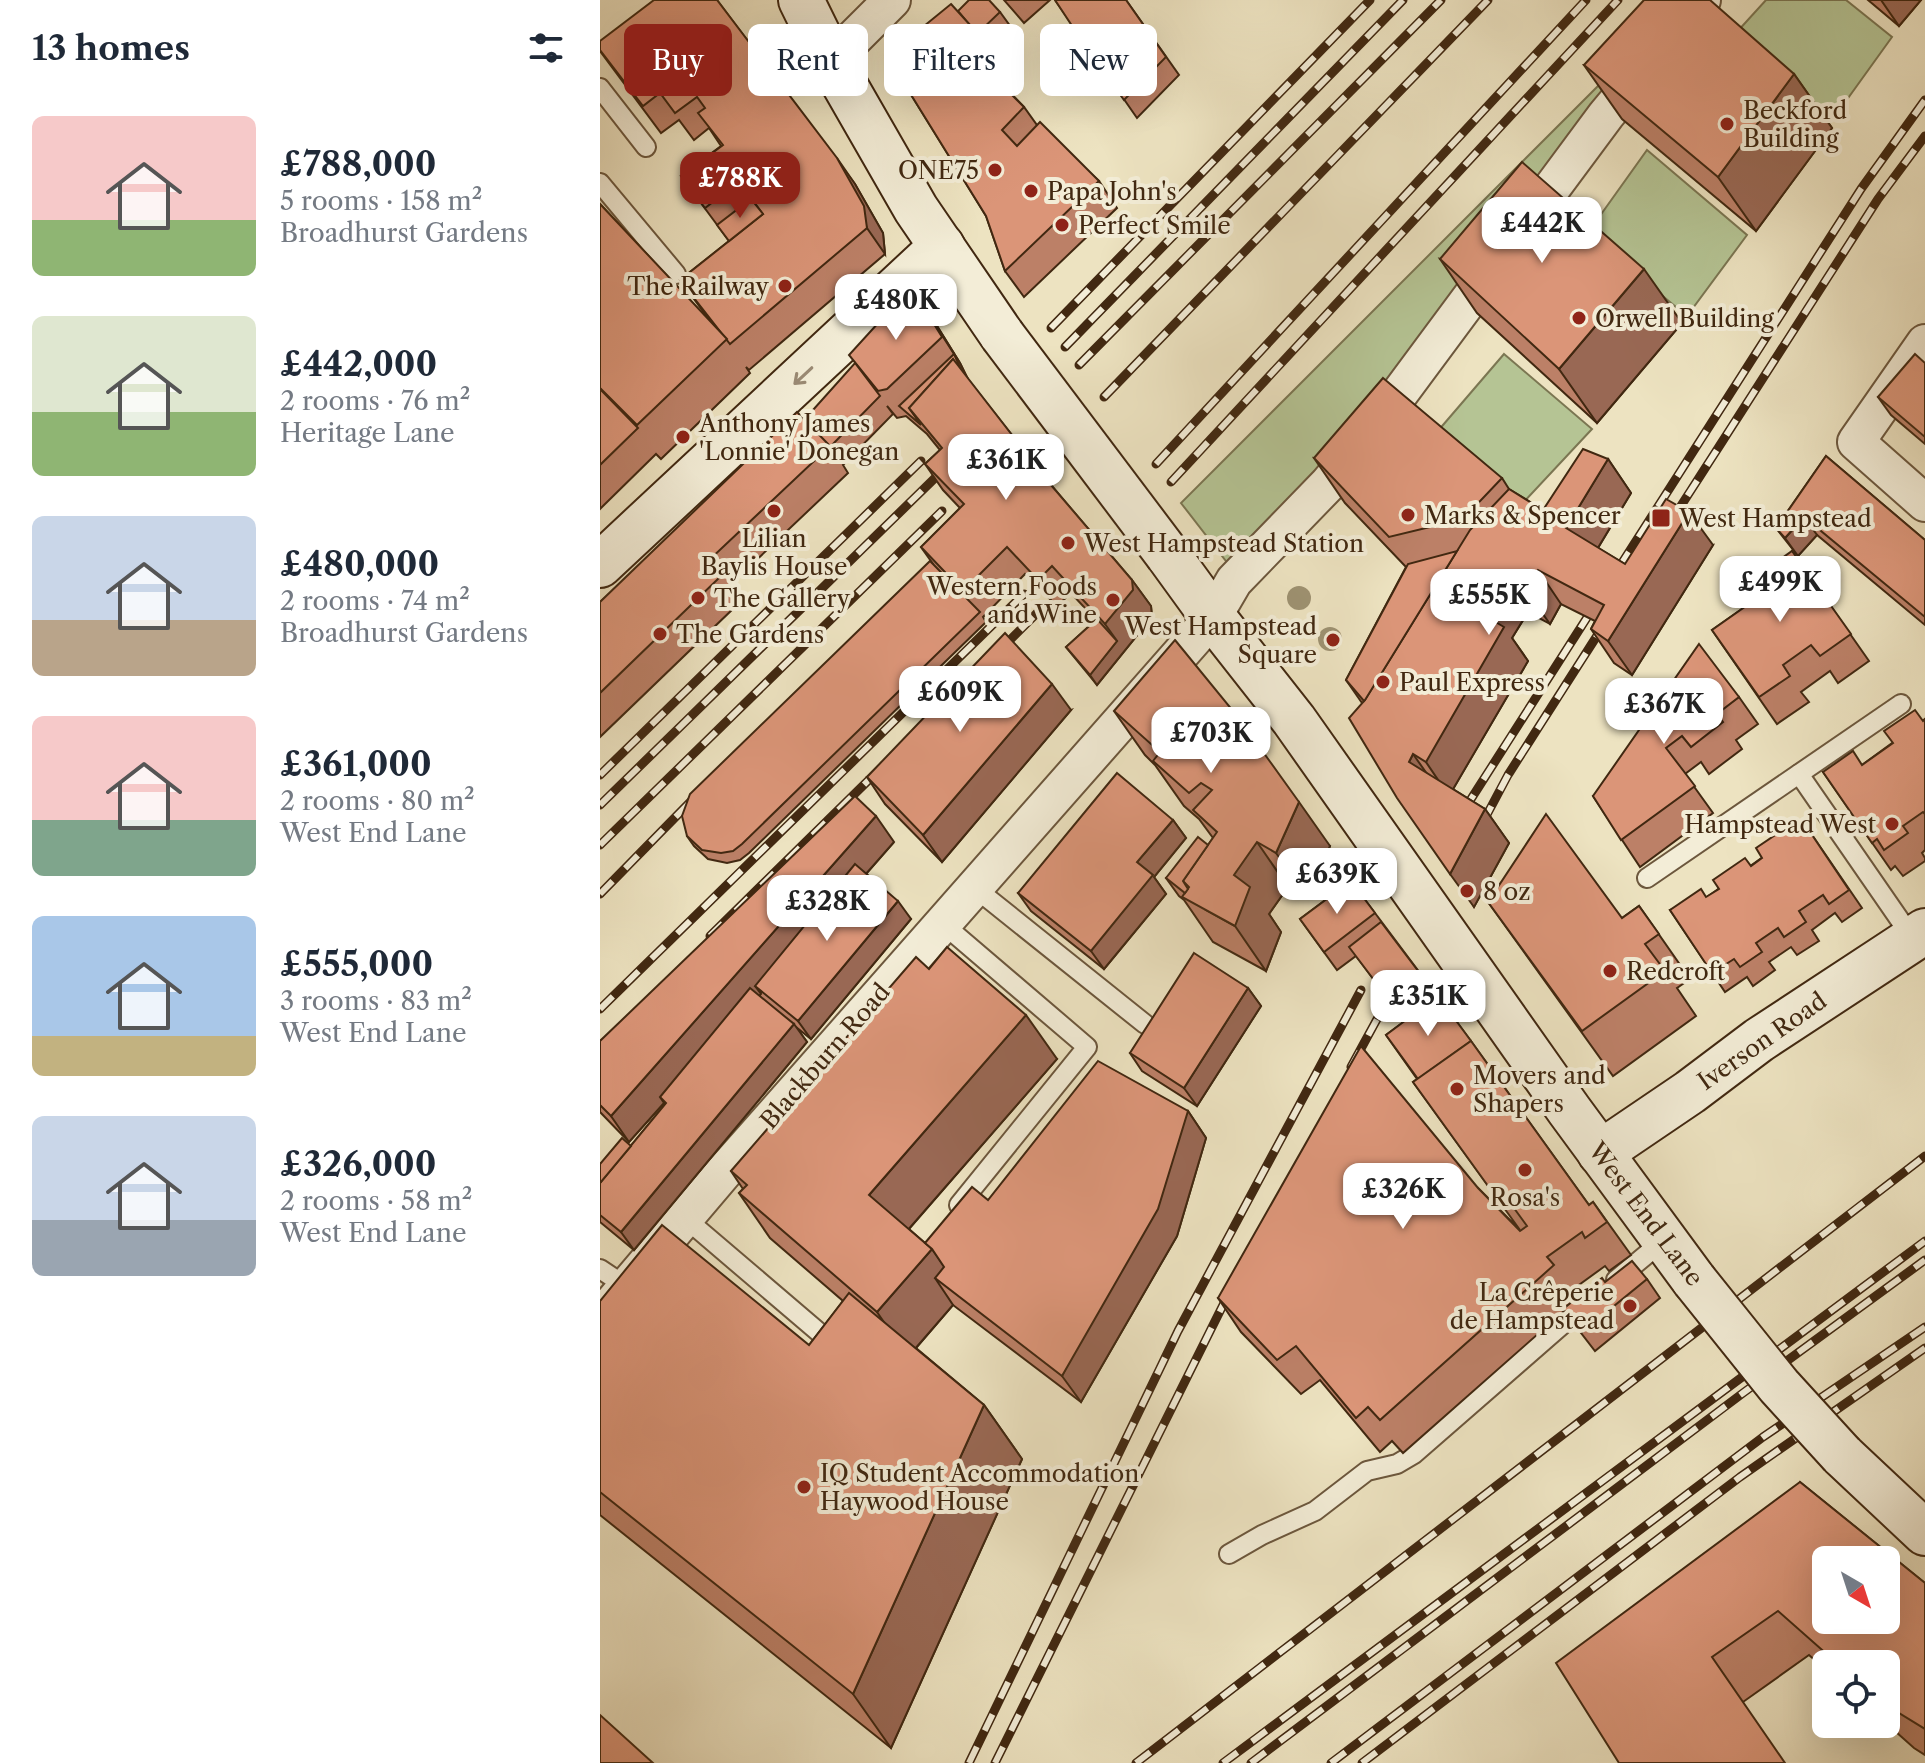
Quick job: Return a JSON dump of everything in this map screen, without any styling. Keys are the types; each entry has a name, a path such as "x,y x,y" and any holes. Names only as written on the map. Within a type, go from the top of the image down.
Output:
{"main road":[{"name":"West End Lane","path":"801,0 813,24"},
{"name":"West End Lane","path":"851,96 916,209 1002,335 1294,720 1600,1153 1694,1280 1779,1386 1842,1455 1925,1533"},
{"path":"600,565 942,246"},
{"name":"Iverson Road","path":"1600,1153 1690,1092 1759,1040 1919,935"}],"street":[{"path":"868,24 892,0"},
{"name":"Blackburn Road","path":"600,1318 613,1278 685,1218 1213,617 1234,581 1328,484 1452,327 1606,115 1702,0"},
{"path":"1925,343 1856,442 1925,503"}],"lane":[{"path":"600,88 646,147"},
{"path":"600,183 676,274"},
{"path":"1647,878 1901,704"},
{"path":"1799,774 1919,935"},
{"path":"975,888 1145,1024"},
{"path":"942,923 1087,1047 947,1220"},
{"path":"685,1218 842,1351"},
{"path":"1229,1554 1315,1511 1367,1471 1397,1464 1414,1454 1468,1410 1568,1318 1638,1264 1652,1250 1660,1234"}],"green space":[{"path":"1766,0 1846,0 1892,37 1833,119 1736,33"},
{"path":"1630,54 1486,255 1319,469 1229,565 1181,503"},
{"path":"1647,150 1747,235 1687,316 1587,234"},
{"path":"1504,354 1592,429 1521,505 1437,432"}],"building":[{"path":"654,0 717,0 748,41 748,96 790,96 837,158 864,206 867,228 730,344 680,280 763,214 739,182 705,208 681,176 723,145 698,113 705,108 697,97 675,113 662,96 732,96 732,24 624,24 624,81 600,50 600,41"},
{"path":"969,0 989,0 1000,12 987,24 969,24 958,11"},
{"path":"1055,0 1126,0 1143,24 1071,24"},
{"path":"1644,0 1710,0 1794,74 1718,177 1584,65"},
{"path":"951,4 969,24 927,24"},
{"path":"1157,44 1166,57 1157,66"},
{"path":"635,96 656,96 643,106"},
{"path":"912,96 1013,96 1024,107 1002,130 1017,146 1040,122 1099,181 1005,271 986,216"},
{"path":"1522,162 1644,269 1559,369 1440,259"},
{"path":"751,199 763,214 729,241 717,225"},
{"path":"600,204 727,339 637,425 600,388"},
{"path":"911,287 942,337 887,389 878,391 849,355"},
{"path":"954,354 962,372 953,359 909,408 921,425 899,406"},
{"path":"1915,354 1925,363 1925,437 1878,397"},
{"path":"953,359 1051,485 1132,580 1133,590 1105,624 1052,566 1038,580 1007,547 963,591 921,547 964,504 925,464 942,448 909,408"},
{"path":"855,363 880,396 830,447 804,420"},
{"path":"1383,378 1502,478 1463,519 1389,537 1314,458"},
{"path":"600,389 638,428 600,465"},
{"path":"797,412 830,446 706,563 720,577 600,693 600,602"},
{"path":"1583,449 1608,459 1566,528 1625,564 1666,499 1689,512 1608,641 1591,629 1604,605 1538,570 1526,590 1504,578 1482,614 1504,627 1426,762 1413,754 1409,762 1485,809 1450,874 1397,798 1349,718 1365,700 1470,530 1509,489 1543,510"},
{"path":"1826,456 1925,540 1925,617 1804,517 1785,538 1776,528"},
{"path":"1457,551 1364,701 1346,680 1408,564"},
{"path":"1792,551 1851,634 1820,656 1811,645 1783,665 1790,676 1759,697 1712,630 1756,599 1746,584"},
{"path":"930,561 980,612 742,844 733,851 721,853 702,850 687,836 682,816 690,794"},
{"path":"1097,619 1117,641 1090,675 1066,647"},
{"path":"1005,633 1052,684 923,835 867,777"},
{"path":"1175,640 1238,717 1299,802 1276,853 1257,842 1234,875 1250,887 1235,926 1182,897 1189,887 1183,881 1217,832 1193,810 1212,790 1201,783 1189,793 1153,761 1160,752 1114,711"},
{"path":"1699,644 1739,697 1717,714 1723,722 1691,747 1682,736 1666,748 1695,786 1621,840 1593,796"},
{"path":"1915,710 1923,721 1925,719 1925,814 1923,812 1903,826 1908,833 1884,850 1877,839 1872,843 1823,772 1853,751 1862,765 1893,743 1884,731"},
{"path":"1117,773 1173,820 1137,862 1153,875 1091,951 1018,893"},
{"path":"855,796 876,816 611,1116 600,1105 600,1041"},
{"name":"Redcroft","path":"1546,814 1622,918 1639,906 1659,934 1645,944 1665,971 1582,1031 1488,902"},
{"path":"1790,825 1795,833 1806,826 1849,890 1829,904 1823,895 1799,911 1806,922 1784,937 1778,928 1756,943 1762,952 1740,967 1734,959 1712,973 1670,910 1701,889 1706,897 1719,889 1713,880 1745,858 1751,866 1762,858 1756,848"},
{"path":"1198,837 1208,845 1183,881 1188,889 1185,893 1166,878"},
{"path":"855,864 898,901 798,1021 755,986"},
{"path":"1351,881 1375,913 1324,952 1300,919"},
{"path":"1381,922 1437,996 1405,1021 1349,947"},
{"path":"947,947 1026,1015 869,1195 932,1249 877,1312 739,1193 747,1185 731,1171 916,957 929,969"},
{"path":"1194,953 1248,988 1184,1088 1130,1053"},
{"path":"750,988 794,1024 621,1232 600,1215 600,1183 666,1103 660,1097"},
{"path":"1438,996 1471,1041 1418,1079 1386,1035"},
{"path":"1471,1041 1589,1205 1593,1202 1607,1222 1585,1238 1582,1232 1547,1257 1554,1265 1380,1420 1368,1407 1356,1418 1296,1346 1277,1360 1218,1298 1361,1046 1478,1188 1520,1231 1527,1226 1503,1193 1496,1197 1413,1082"},
{"path":"1098,1061 1188,1111 1158,1209 1062,1376 935,1278 944,1267 925,1243 972,1187 988,1200"},
{"path":"622,1138 631,1146 600,1183 600,1164"},
{"name":"IQ Student Accommodation Haywood House","path":"662,1225 809,1345 849,1293 984,1405 853,1694 600,1492 600,1301"},
{"path":"1632,1261 1647,1279 1582,1332 1563,1309 1602,1278 1605,1282"},
{"path":"1800,1482 1879,1546 1812,1546 1812,1634 1900,1634 1900,1563 1925,1583 1925,1729 1900,1714 1900,1650 1822,1650 1778,1611 1712,1657 1785,1763 1619,1763 1556,1663"},
{"path":"600,1715 653,1763 600,1763"}],"railway":[{"path":"1051,328 1370,0"},
{"path":"1065,347 1403,0"},
{"path":"1079,365 1441,0"},
{"path":"1104,397 1488,0"},
{"path":"1156,464 1586,0"},
{"path":"1171,482 1618,0"},
{"path":"1464,810 1861,189 1925,100"},
{"path":"1668,526 1878,199 1925,136"},
{"path":"600,775 921,461"},
{"path":"600,805 937,476"},
{"path":"600,845 942,511"},
{"path":"600,1009 1024,594"},
{"path":"995,655 1040,610"},
{"path":"1483,822 1508,775 1609,617"},
{"path":"710,936 884,765"},
{"path":"600,894 701,791"},
{"path":"969,1763 1178,1331 1361,990"},
{"path":"1351,1067 1382,1010"},
{"path":"1136,1763 1925,1156"},
{"path":"1223,1763 1925,1241"},
{"path":"1251,1763 1925,1260"},
{"path":"995,1763 1233,1285"},
{"path":"1331,1763 1763,1437 1925,1327"},
{"path":"1362,1763 1740,1477 1925,1348"}],"place":[{"name":"Beckford Building","path":"1727,124"},
{"name":"ONE75","path":"995,170"},
{"name":"Papa John's","path":"1031,191"},
{"name":"Perfect Smile","path":"1062,225"},
{"name":"The Railway","path":"785,286"},
{"name":"Orwell Building","path":"1579,318"},
{"name":"Anthony James 'Lonnie' Donegan","path":"683,437"},
{"name":"Lilian Baylis House","path":"774,511"},
{"name":"Marks & Spencer","path":"1408,515"},
{"name":"West Hampstead","path":"1661,518"},
{"name":"West Hampstead Station","path":"1068,543"},
{"name":"The Gallery","path":"698,598"},
{"name":"Western Foods and Wine","path":"1113,600"},
{"name":"The Gardens","path":"660,634"},
{"name":"West Hampstead Square","path":"1333,640"},
{"name":"Paul Express","path":"1383,682"},
{"name":"Hampstead West","path":"1892,824"},
{"name":"8 oz","path":"1467,891"},
{"name":"Redcroft","path":"1610,971"},
{"name":"Movers and Shapers","path":"1457,1089"},
{"name":"Rosa's","path":"1525,1170"},
{"name":"La Crêperie de Hampstead","path":"1630,1306"},
{"name":"IQ Student Accommodation Haywood House","path":"804,1487"}]}
